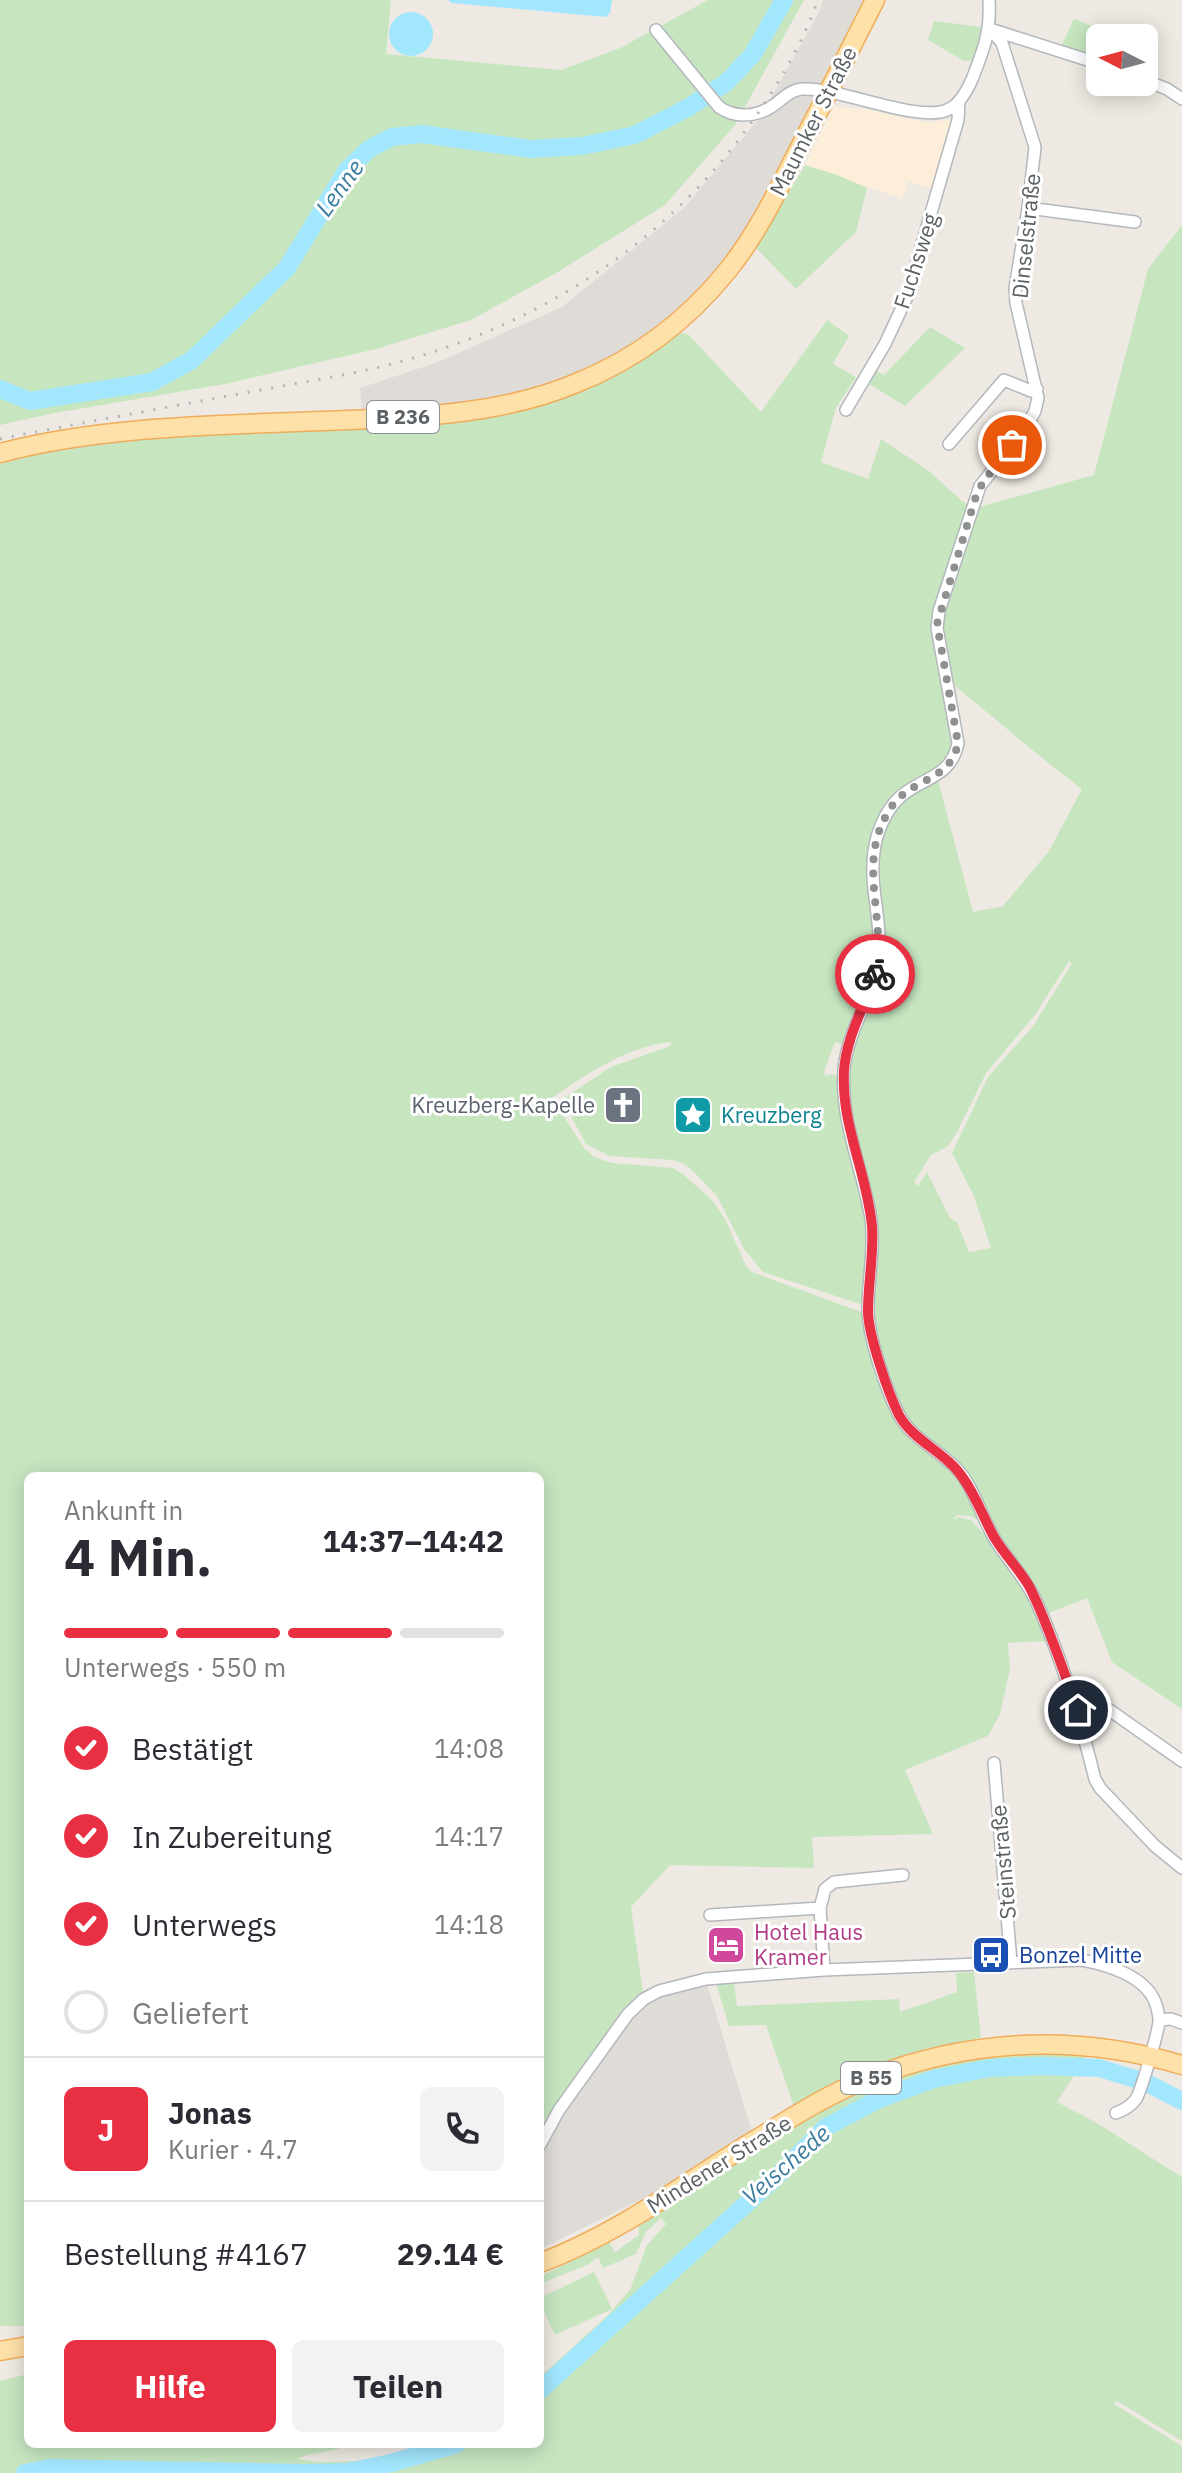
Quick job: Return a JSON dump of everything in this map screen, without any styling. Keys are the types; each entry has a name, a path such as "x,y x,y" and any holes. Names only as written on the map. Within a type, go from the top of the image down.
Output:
{"main road":[{"name":"Maumker Straße","path":"0,453 48,442 104,435 430,415 537,397 596,375 636,354 667,332 713,289 749,241 875,0"},
{"name":"Mindener Straße","path":"544,2261 600,2237 823,2101 865,2080 909,2064 955,2053 1020,2044 1093,2047 1150,2056 1182,2065"},
{"path":"0,2351 24,2347"}],"street":[{"path":"989,0 990,29 1086,60"},
{"name":"Fuchsweg","path":"846,410 885,344 906,299 954,134 959,101 969,85 990,29"},
{"name":"Dinselstraße","path":"990,29 1002,43 1035,147 1015,288 1019,318 1037,389"},
{"path":"656,30 719,107 731,114 766,110 792,92 803,89 924,113 947,111 959,101"},
{"path":"1158,85 1182,99"},
{"path":"1028,208 1135,222"},
{"path":"949,444 1004,380 1031,391 1037,389 1037,406 1033,416 977,493 937,620 957,750 947,768 898,798 882,823 876,840 873,861 878,960 849,1042 844,1071 850,1132 865,1184 872,1226 870,1329 896,1407 910,1429 940,1452 960,1473 995,1539 1026,1582 1078,1710 1100,1788 1155,1846 1182,1868"},
{"path":"1078,1710 1096,1706 1108,1709 1182,1761"},
{"name":"Steinstraße","path":"994,1763 1011,1962"},
{"path":"824,1970 820,1908 825,1889 834,1882 903,1875"},
{"path":"710,1915 820,1908"},
{"path":"544,2138 559,2110 628,2014 644,1999 680,1984 706,1979 824,1970 1081,1960 1115,1969 1145,1988 1155,2000 1159,2020 1143,2081 1131,2105 1116,2113"},
{"path":"1159,2020 1171,2019 1182,2023"}],"shaded area":[{"path":"823,0 869,0 812,112 728,262 649,339 584,376 467,406 362,414 360,388 438,362 562,307 685,207 761,116"},
{"path":"834,107 870,110 928,123 950,119 951,128 935,189 908,181 902,199 805,165"},
{"path":"707,1984 752,2132 642,2203 640,2200 544,2247 544,2149 628,2020 644,2005 690,1986"}],"green space":[{"path":"0,0 391,0 386,54 561,70 620,48 708,0 804,0 735,125 665,205 558,272 471,320 376,349 225,384 0,425"},
{"path":"1074,19 1087,24 1086,55 1060,48"},
{"path":"934,21 982,27 973,61 964,61 928,40"},
{"path":"805,165 867,188 856,232 796,289 756,248"},
{"path":"1182,225 1182,1709 1112,1662 1087,1598 1039,1617 1047,1641 1008,1643 1010,1669 1000,1714 988,1736 905,1770 933,1834 812,1837 814,1868 670,1865 631,1907 643,1992 553,2107 544,2125 544,1472 24,1472 24,2326 0,2326 0,458 17,451 126,437 455,419 530,407 630,365 676,332 688,334 761,412 827,320 849,336 833,364 856,377 836,408 821,462 868,479 881,439 929,471 970,505 933,620 953,722 953,754 944,765 894,798 873,839 869,863 877,865 883,828 902,796 938,780 973,912 1003,906 1049,851 1082,789 949,681 940,623 979,507 1094,475 1148,269","holes":["880,925 882,962 853,1042 847,1074 850,1119 874,1215 874,1324 900,1408 911,1425 950,1457 964,1473 1010,1553 1008,1560 971,1520 958,1517 953,1521 957,1515 970,1516 983,1524 960,1478 937,1454 912,1436 896,1416 869,1338 864,1313 752,1272 712,1200 684,1175 673,1168 612,1163 594,1157 584,1148 552,1098 624,1055 672,1042 670,1046 611,1067 564,1098 586,1144 610,1156 672,1160 684,1164 717,1196 744,1249 763,1272 860,1304 866,1297 866,1213 843,1118 839,1078 833,1074 825,1076 824,1072 835,1042 845,1045 877,960 876,926","1069,961 1072,963 1034,1025 988,1077 952,1153 974,1196 991,1248 969,1252 957,1222 950,1218 927,1172 918,1186 914,1182 931,1155 947,1147 986,1073 1035,1015"]},
{"path":"930,327 965,348 905,406 867,383 874,370 884,375"},
{"path":"974,1972 981,2038 929,2048 869,2069 794,2107 766,2025 729,2026 716,1983 734,1983 737,2006 899,1999 900,2012 957,1992 956,1973"},
{"path":"988,2053 1088,2054 1057,2102 1095,2122 1182,2177 1182,2441 1117,2401 1114,2404 1182,2446 1182,2473 0,2473 0,2381 24,2375 24,2448 342,2448 297,2459 318,2462 365,2461 415,2448 544,2448 544,2373 608,2315 630,2290 647,2245 666,2224 661,2218 646,2232 636,2254 603,2268 598,2257 589,2264 544,2282 544,2275 609,2242 615,2252 639,2235 639,2224 837,2100 909,2070"},
{"path":"594,2272 612,2309 555,2335 544,2312 544,2296"}],"water":[{"path":"448,0 612,0 610,13 605,17 452,3"},
{"path":"411,12 427,18 433,34 427,50 411,56 395,50 389,34 395,18"}],"waterway":[{"name":"Lenne","path":"0,389 30,401 152,382 192,360 287,268 347,170 369,149 392,137 422,134 530,149 582,146 635,135 689,107 727,82 753,54 784,0"},
{"name":"Veischede","path":"544,2386 775,2178 826,2127 879,2099 934,2079 990,2068 1040,2066 1099,2068 1145,2082 1182,2101"},
{"name":"Veischede","path":"308,2473 347,2472 443,2448"},
{"name":"Veischede","path":"25,2473 49,2468 305,2473"}],"railway":[{"path":"0,439 390,365 456,344 545,304 626,252 698,188 730,151 768,98 791,60 818,0"}],"way so far":[{"path":"875,974 879,951 873,861 876,840 882,823 898,798 947,768 957,750 937,620 980,486 1012,445"}],"place":[{"name":"Kreuzberg-Kapelle","path":"623,1105"},
{"name":"Kreuzberg","path":"693,1115"},
{"name":"Hotel Haus Kramer","path":"726,1945"},
{"name":"Bonzel Mitte","path":"991,1955"}],"route":[{"path":"875,974 849,1042 844,1071 846,1113 865,1184 872,1226 870,1329 899,1416 910,1429 952,1463 966,1481 995,1539 1026,1582 1036,1602 1078,1710"}]}
